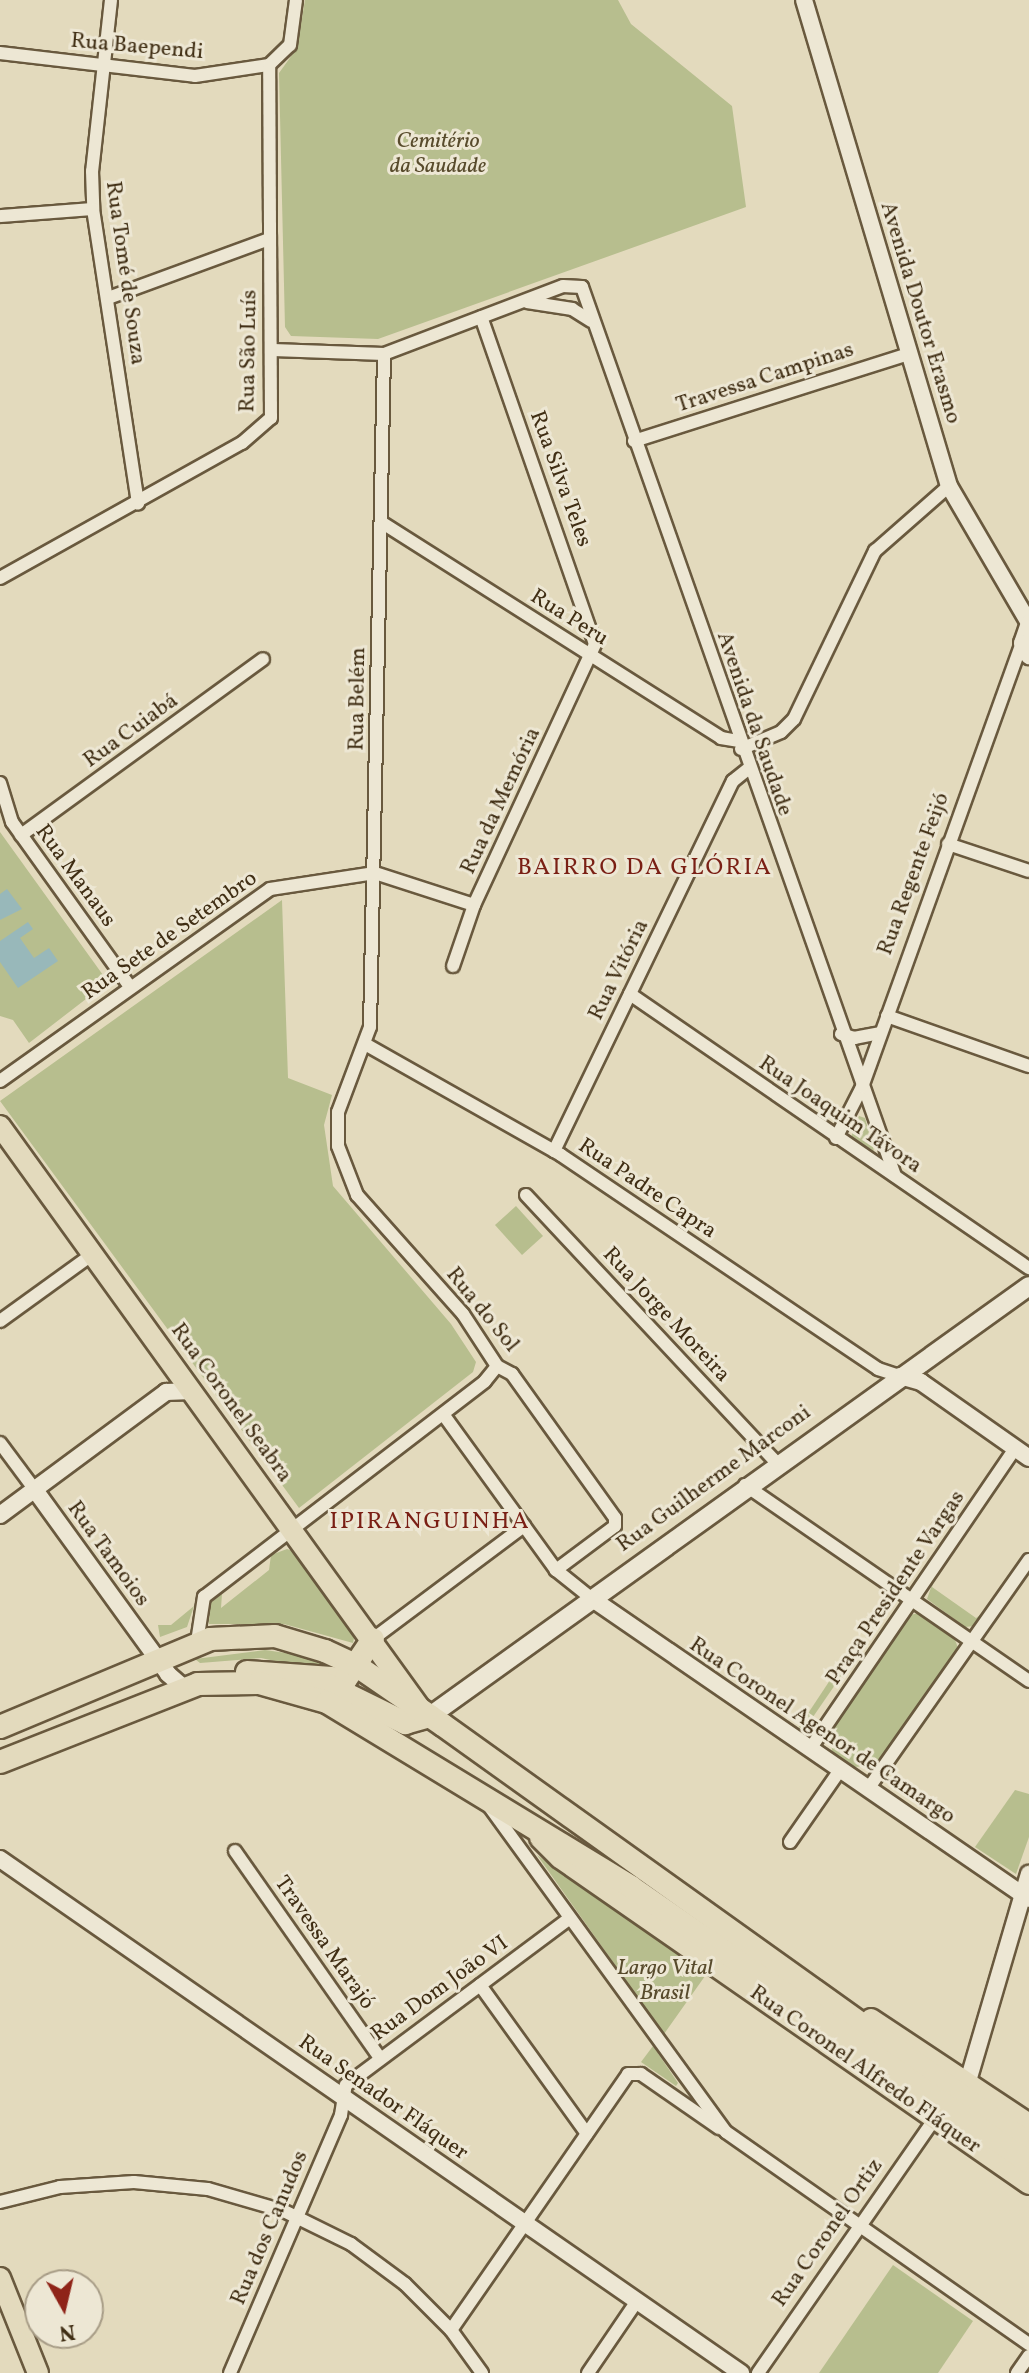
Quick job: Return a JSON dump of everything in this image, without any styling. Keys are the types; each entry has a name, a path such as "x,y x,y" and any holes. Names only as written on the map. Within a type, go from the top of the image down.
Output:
{"highway":[{"name":"Rua Coronel Alfredo Fláquer","path":"0,1727 197,1642 275,1636 357,1666 803,1978"},
{"path":"1,1760 184,1688 224,1681 259,1669 346,1679 373,1639"},
{"path":"309,1676 405,1723 425,1713"},
{"name":"Rua Coronel Alfredo Fláquer","path":"224,1681 311,1695 389,1735 518,1816"},
{"path":"518,1816 631,1887 1029,2163"},
{"path":"803,1978 1029,2144"}],"main road":[{"name":"Rua Coronel Seabra","path":"0,1126 425,1713"},
{"name":"Rua Guilherme Marconi","path":"425,1713 1029,1286"},
{"name":"Rua Coronel Alfredo Fláquer","path":"518,1816 560,1858 1029,2184"},
{"name":"Rua Coronel Alfredo Fláquer","path":"803,1978 968,2081 1029,2124"},
{"path":"0,2278 38,2373"}],"street":[{"name":"Rua Tomé de Souza","path":"111,0 93,209 138,504"},
{"path":"269,65 290,45 296,0"},
{"name":"Avenida Doutor Erasmo","path":"804,0 949,486 1029,623"},
{"name":"Rua Baependi","path":"0,53 195,76 269,65"},
{"name":"Rua São Luís","path":"0,578 138,504 266,426 272,411 273,350 269,239 269,65"},
{"path":"0,216 93,209"},
{"path":"108,298 269,239"},
{"path":"273,350 384,354 518,302 582,290"},
{"path":"572,309 582,290"},
{"name":"Avenida da Saudade","path":"582,290 841,1034 895,1176"},
{"path":"518,302 572,309 591,321"},
{"name":"Rua Silva Teles","path":"481,317 593,631 593,656"},
{"name":"Rua Belém","path":"365,1044 370,1027 375,873 384,354"},
{"name":"Travessa Campinas","path":"634,441 909,354"},
{"path":"739,745 781,732 794,719 875,551 949,486"},
{"name":"Rua Peru","path":"381,522 721,738 739,745"},
{"name":"Rua Regente Feijó","path":"836,1138 862,1087 948,844 1026,650 1029,623"},
{"name":"Rua da Memória","path":"453,966 474,905 593,656"},
{"name":"Rua Cuiabá","path":"21,835 263,659"},
{"name":"Rua Vitória","path":"554,1151 733,781 748,769"},
{"name":"Rua Manaus","path":"0,783 21,835 130,987"},
{"path":"948,844 1029,871"},
{"name":"Rua Sete de Setembro","path":"0,1081 270,889 375,873 474,905"},
{"name":"Rua Joaquim Távora","path":"630,994 1029,1268"},
{"path":"887,1016 1029,1066"},
{"path":"841,1034 854,1038 880,1033"},
{"name":"Rua Padre Capra","path":"365,1044 554,1151 881,1371 900,1376"},
{"name":"Rua do Sol","path":"365,1044 336,1122 346,1177 463,1314 497,1366 512,1374 616,1521 556,1570"},
{"name":"Rua Jorge Moreira","path":"526,1195 777,1463"},
{"path":"0,1321 93,1254"},
{"path":"0,1515 166,1392 172,1378 170,1360"},
{"path":"197,1642 204,1597 443,1414 497,1366"},
{"path":"900,1376 921,1382 1022,1454"},
{"path":"166,1392 192,1391"},
{"path":"443,1414 556,1570 591,1598"},
{"name":"Rua Tamoios","path":"0,1443 157,1659 184,1688"},
{"name":"Praça Presidente Vargas","path":"810,1749 912,1600 1022,1454"},
{"path":"745,1485 1029,1681"},
{"path":"373,1639 524,1526"},
{"path":"868,1789 1029,1560"},
{"name":"Rua Coronel Agenor de Camargo","path":"591,1598 1026,1897"},
{"path":"790,1842 840,1770"},
{"path":"477,1790 726,2132"},
{"name":"Travessa Marajó","path":"235,1851 380,2058"},
{"name":"Rua Senador Fláquer","path":"0,1859 741,2373"},
{"path":"968,2081 1026,1897 1029,1874"},
{"name":"Rua Dom João VI","path":"343,2097 349,2081 570,1918"},
{"path":"480,1985 587,2134"},
{"path":"451,2330 587,2134 634,2072 726,2132 1029,2344"},
{"name":"Rua dos Canudos","path":"230,2373 341,2115 343,2097"},
{"name":"Rua Coronel Ortiz","path":"758,2373 935,2118"},
{"path":"0,2202 60,2187 134,2182 208,2189 296,2215 379,2264 451,2330 482,2373"},
{"path":"588,2373 637,2301"},
{"path":"1017,2373 1029,2356"}],"green space":[{"name":"Cemitério da Saudade","path":"305,0 618,0 631,24 732,106 746,207 378,339 291,336 285,327 279,73 297,48"},
{"path":"0,832 108,982 29,1043 13,1020 0,1016"},
{"path":"282,900 288,1078 332,1095 324,1125 333,1186 451,1324 476,1362 473,1372 299,1508 0,1101"},
{"path":"859,1116 865,1118 874,1151 851,1137"},
{"path":"516,1206 543,1236 522,1255 495,1225"},
{"path":"287,1549 296,1552 355,1633 353,1643 284,1624 209,1624 210,1603 222,1594 221,1608 269,1570 271,1555"},
{"path":"934,1579 932,1587 976,1618 983,1613 974,1626 965,1627 927,1599"},
{"path":"194,1606 187,1627 160,1637 158,1625 171,1625"},
{"path":"919,1613 954,1637 958,1648 877,1765 854,1767 832,1751 831,1731 910,1615"},
{"path":"265,1650 300,1655 336,1668 326,1672 261,1658 200,1663 195,1659"},
{"path":"842,1662 848,1666 804,1730 799,1727"},
{"path":"1015,1790 1029,1794 1029,1837 1016,1874 975,1847"},
{"name":"Largo Vital Brasil","path":"537,1855 673,1951 710,1969 664,2034"},
{"path":"653,2046 678,2083 676,2086 641,2062"},
{"path":"893,2265 973,2321 938,2373 819,2373"}],"water":[{"path":"7,889 22,909 0,920 0,894"},
{"path":"28,922 33,929 20,938 34,958 49,948 58,961 18,988 0,962 0,941"}],"district":[{"name":"BAIRRO DA GLÓRIA","path":"645,869"},
{"name":"IPIRANGUINHA","path":"430,1523"}]}
